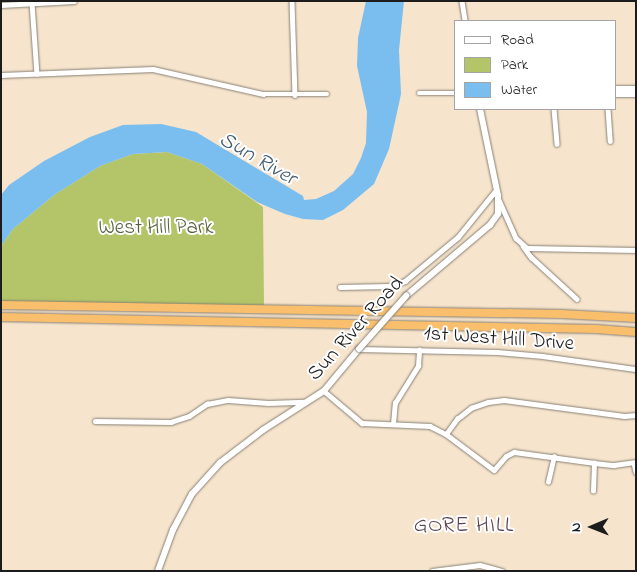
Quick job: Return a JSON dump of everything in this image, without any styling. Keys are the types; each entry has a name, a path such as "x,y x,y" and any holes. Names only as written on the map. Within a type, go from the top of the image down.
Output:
{"highway":[{"path":"1,306 561,314 636,318"},
{"path":"1,317 586,329 636,332"}],"street":[{"path":"1,5 74,1"},
{"path":"292,1 295,94"},
{"path":"462,1 465,20"},
{"path":"32,3 36,74"},
{"path":"1,74 153,70 263,94 327,94"},
{"path":"617,89 636,89"},
{"path":"419,93 454,93"},
{"path":"617,94 636,94"},
{"path":"480,110 496,190 505,219 516,238 531,257 577,299"},
{"path":"554,110 557,144"},
{"path":"608,110 610,141"},
{"path":"340,287 389,286 405,281 458,237 496,190"},
{"name":"Sun River Road","path":"158,571 173,530 192,494 220,462 263,430 324,391 406,296 495,220 500,208 498,196"},
{"path":"522,245 533,249 636,250"},
{"name":"1st West Hill Drive","path":"359,349 543,356 636,370"},
{"path":"393,424 395,402 418,366 419,350"},
{"path":"324,391 356,420 362,423 422,424 446,434 494,470 506,456 514,452 614,465 635,462 636,472"},
{"path":"95,421 171,422 189,416 208,404 228,400 268,403 306,402"},
{"path":"446,434 457,419 471,408 488,402 504,400 624,416 636,415"},
{"path":"548,482 554,457"},
{"path":"593,491 594,463"},
{"path":"432,571 480,565 502,571"}],"green space":[{"name":"West Hill Park","path":"167,152 202,164 263,207 264,306 1,301 1,246 13,229 54,195 100,166 133,154"}],"water":[{"path":"366,1 404,1 399,50 401,94 389,149 374,184 343,210 323,220 303,219 285,214 257,202 202,164 167,152 133,154 100,166 54,195 13,229 1,246 1,195 9,185 44,161 90,137 123,125 161,124 196,132 303,196 304,200 316,199 334,191 353,174 366,143 367,112 357,66 358,38"}],"district":[{"name":"GORE HILL","path":"464,527"}],"water label":[{"name":"Sun River","path":"257,160"}]}
